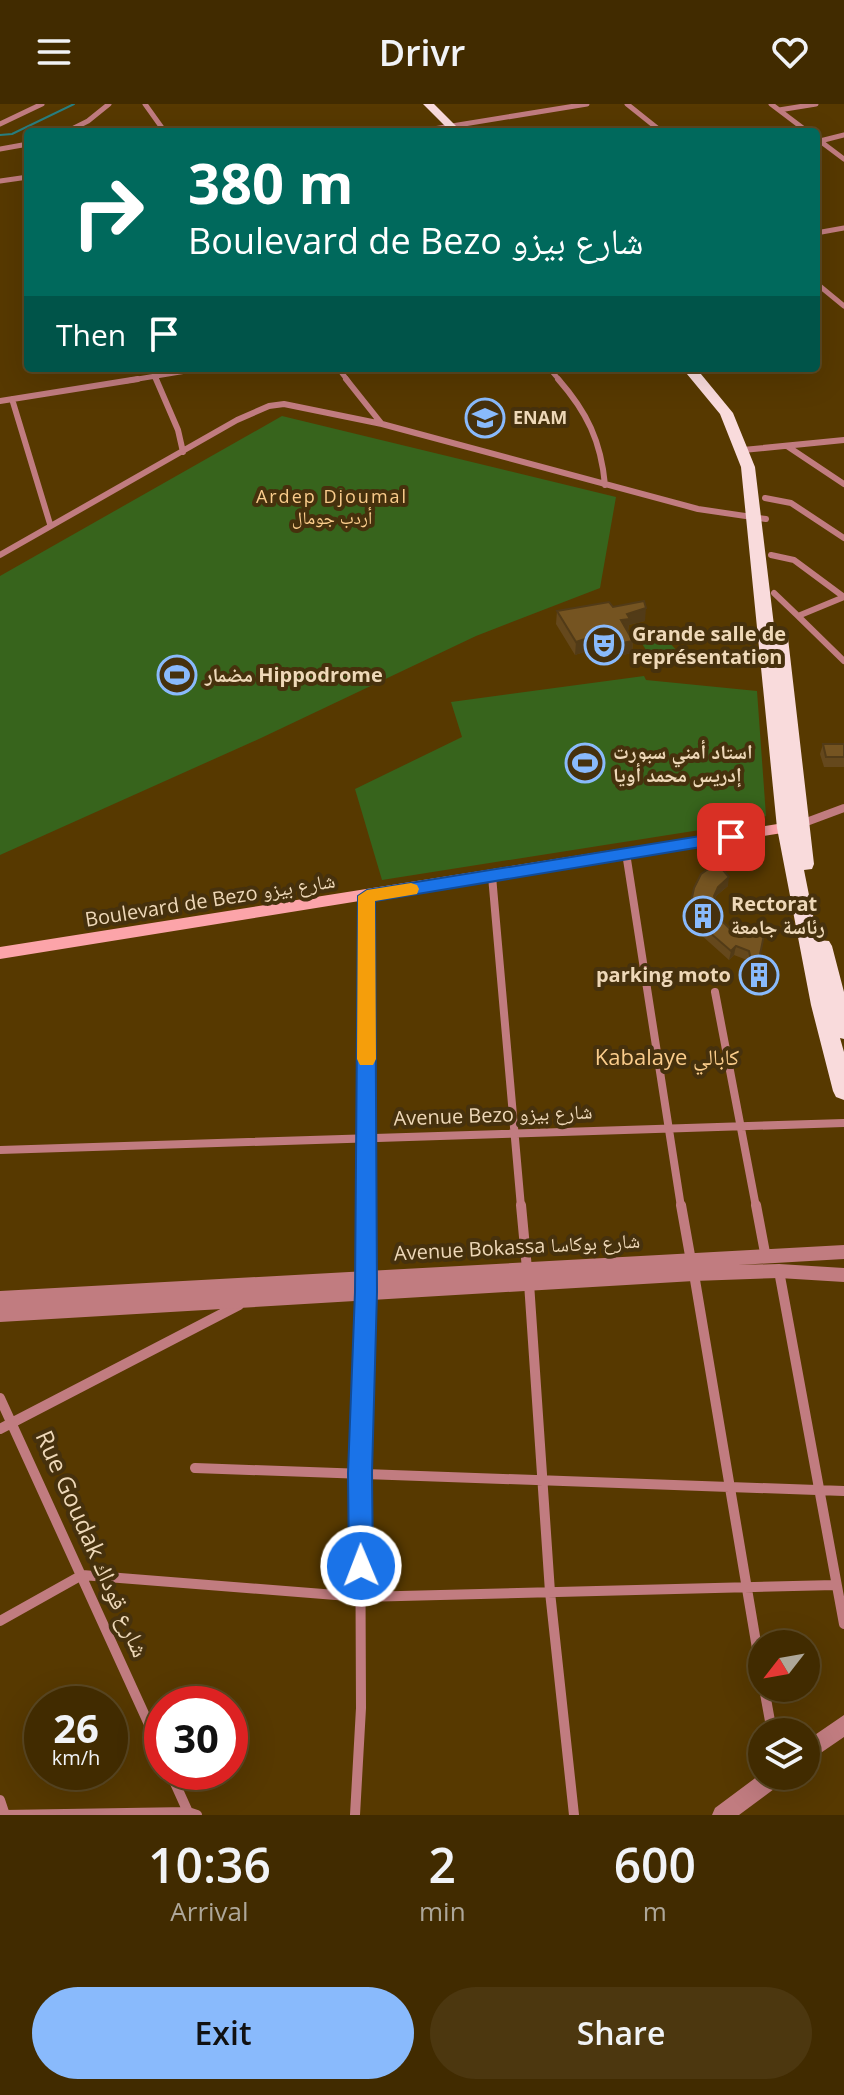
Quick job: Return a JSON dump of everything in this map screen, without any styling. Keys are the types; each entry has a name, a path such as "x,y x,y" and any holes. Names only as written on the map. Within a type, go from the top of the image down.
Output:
{"main road":[{"path":"420,104 449,128"},
{"path":"428,104 449,128"},
{"path":"693,372 715,392"},
{"path":"702,372 749,449 765,498 761,519 771,555 781,702"},
{"path":"749,449 761,519 793,826 821,1005 844,1091"},
{"path":"793,826 844,1031"},
{"name":"Boulevard de Bezo شارع بيزو","path":"0,953 793,826"}],"street":[{"path":"74,128 109,104"},
{"path":"145,104 162,128"},
{"path":"455,128 587,104"},
{"path":"627,104 657,128"},
{"path":"771,104 803,128"},
{"path":"779,110 816,104"},
{"path":"0,124 38,105"},
{"path":"820,140 844,135"},
{"path":"820,141 844,159"},
{"path":"0,149 24,146"},
{"path":"0,181 24,178"},
{"path":"820,232 844,228"},
{"path":"820,286 844,306"},
{"path":"0,401 182,372"},
{"path":"341,372 382,424"},
{"path":"552,372 580,404 596,429 601,443 605,485"},
{"path":"155,377 178,430 183,452"},
{"path":"12,399 50,524"},
{"path":"0,555 237,420 276,405 303,407 382,424 698,509 761,519"},
{"path":"749,449 844,440"},
{"path":"787,445 844,484"},
{"path":"765,498 791,503 844,538"},
{"path":"771,555 794,560 844,597 798,616"},
{"path":"774,593 844,661"},
{"path":"793,826 844,808"},
{"path":"626,853 667,1128 754,1630"},
{"path":"492,876 528,1276 550,1592 574,1815"},
{"path":"355,1815 361,1708 360,1473 366,1284 367,896"},
{"path":"715,992 766,1258"},
{"name":"Avenue Bezo شارع بيزو","path":"0,1150 844,1123"},
{"name":"Avenue Bokassa شارع بوكاسا","path":"0,1299 692,1267 844,1252"},
{"name":"Avenue Bokassa شارع بوكاسا","path":"692,1267 844,1275"},
{"path":"779,1271 844,1624"},
{"name":"Avenue Bokassa شارع بوكاسا","path":"0,1314 250,1299 366,1284"},
{"path":"0,1429 250,1299"},
{"name":"Rue Goudak شارع قوداك","path":"0,1398 144,1713"},
{"path":"195,1468 844,1491"},
{"path":"0,1621 82,1575 361,1597 835,1585"},
{"path":"820,1743 844,1725"},
{"path":"0,1800 5,1815 193,1814 180,1790"},
{"path":"722,1815 756,1790"}],"green space":[{"name":"مضمار Hippodrome","path":"282,416 616,497 600,588 476,636 261,738 0,855 0,576"},
{"path":"637,628 660,632 677,651 674,657 651,658 636,634"},
{"name":"استاد أمني سبورت إدريس محمد أويا","path":"644,676 646,680 757,691 766,816 738,824 382,880 355,789 462,737 451,702"}],"building":[{"path":"644,601 646,608 627,614 630,619 621,620 633,641 605,646 597,635 576,642 557,611 609,602 613,607"},
{"path":"823,744 844,744 844,757 826,757"},
{"name":"Rectorat رئاسة جامعة","path":"717,863 729,877 718,887 714,896 723,922 733,932 742,925 764,935 755,979 749,951 736,946 731,951 701,925 691,902 701,874"}],"waterway":[{"path":"24,128 74,104"},
{"path":"0,135 24,128"}],"slow traffic":[{"path":"366,1059 367,896 411,889"}],"place":[{"name":"ENAM","path":"485,418"},
{"name":"Grande salle de représentation","path":"604,645"},
{"name":"مضمار Hippodrome","path":"177,675"},
{"name":"استاد أمني سبورت إدريس محمد أويا","path":"585,763"},
{"name":"Rectorat رئاسة جامعة","path":"703,916"},
{"name":"parking moto","path":"759,975"}],"district":[{"name":"Ardep Djoumal أردب جومال","path":"332,507"},
{"name":"Kabalaye كابالي","path":"667,1057"}],"route":[{"path":"361,1566 360,1473 366,1292 367,896 731,837"}]}
